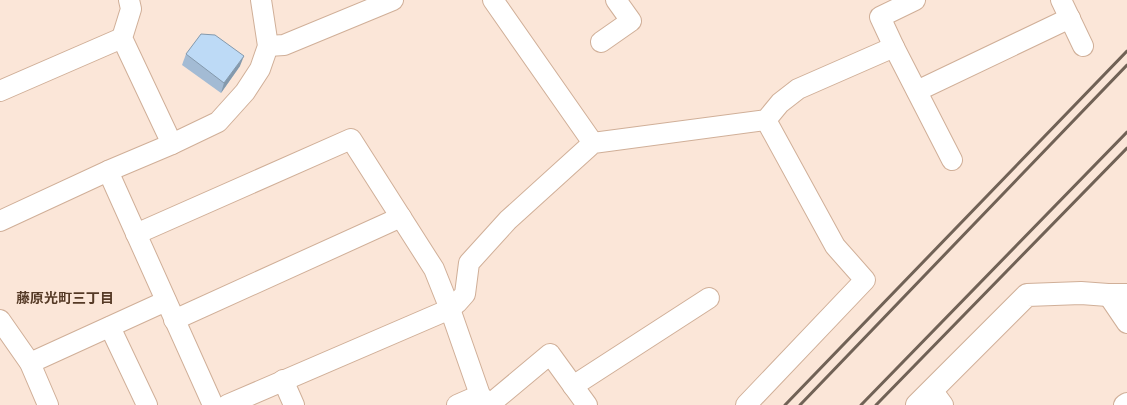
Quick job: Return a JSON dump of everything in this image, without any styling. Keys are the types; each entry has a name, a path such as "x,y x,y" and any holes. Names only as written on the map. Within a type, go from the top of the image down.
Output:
{"street":[{"path":"129,0 131,10 122,38 172,144"},
{"path":"0,221 218,122 245,92 260,69 268,46 261,0"},
{"path":"268,46 284,45 393,0"},
{"path":"493,0 593,143"},
{"path":"601,42 631,21 616,0"},
{"path":"915,0 880,17 952,160"},
{"path":"1061,0 1083,46"},
{"path":"917,91 1070,18"},
{"path":"0,91 122,38"},
{"path":"226,405 450,309 465,294 469,263 508,220 593,143 766,120 780,103 798,89 894,47"},
{"path":"746,405 865,280 835,246 766,120"},
{"path":"136,234 351,139 434,269 486,402"},
{"path":"108,171 213,405"},
{"path":"174,320 401,217"},
{"path":"917,405 938,397 1027,295 1081,293 1118,295 1127,323"},
{"path":"573,386 709,298"},
{"path":"30,363 166,301"},
{"path":"0,320 30,363 48,405"},
{"path":"110,326 147,405"},
{"path":"457,405 486,402 550,354 587,405"},
{"path":"283,380 294,405"},
{"path":"1124,405 1127,402"}],"building":[{"path":"201,34 215,35 244,56 224,83 186,54"}],"railway":[{"path":"785,405 1127,51"},
{"path":"800,405 1127,65"},
{"path":"861,405 1127,132"},
{"path":"876,405 1127,148"}],"district":[{"name":"藤原光町三丁目","path":"65,298"}]}
